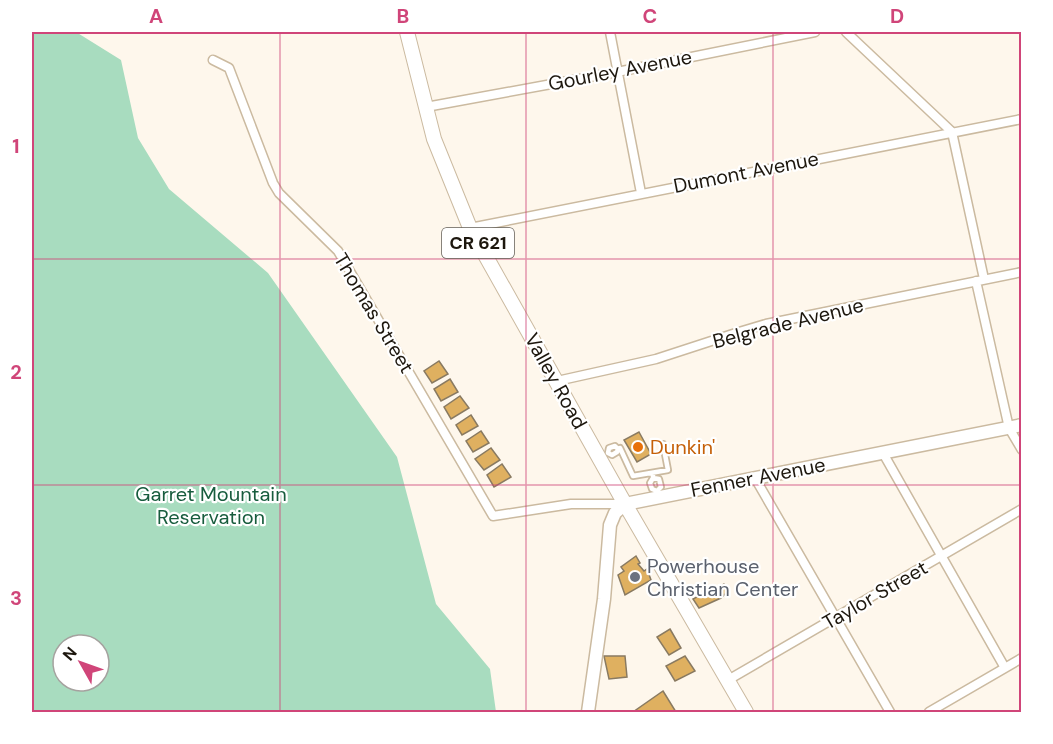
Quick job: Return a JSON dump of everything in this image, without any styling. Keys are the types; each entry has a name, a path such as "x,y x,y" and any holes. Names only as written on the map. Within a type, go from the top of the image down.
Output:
{"main road":[{"name":"Valley Road","path":"407,32 434,139 471,228 556,381 603,455 625,504 746,712"}],"street":[{"path":"610,32 641,193"},
{"name":"Gourley Avenue","path":"426,107 815,32"},
{"path":"846,32 952,132 980,280 1022,450"},
{"name":"Thomas Street","path":"213,60 229,68 273,183 279,193 338,251 493,516"},
{"name":"Dumont Avenue","path":"471,228 1022,119"},
{"name":"Belgrade Avenue","path":"556,381 656,359 766,324 1022,272"},
{"name":"Fenner Avenue","path":"493,516 571,504 625,504 658,494 755,478 1015,427"},
{"path":"883,453 1005,668"},
{"path":"755,478 890,712"},
{"path":"588,712 604,599 610,525 615,513 625,504"},
{"name":"Taylor Street","path":"728,680 1022,509"},
{"path":"929,712 1022,658"}],"lane":[{"path":"603,455 609,448 615,446 620,448 633,476 653,475 668,470 663,444"},
{"path":"653,475 659,479 658,494"}],"green space":[{"name":"Garret Mountain Reservation","path":"32,32 76,32 121,60 138,138 169,189 268,273 397,457 436,604 490,669 496,712 32,712"}],"building":[{"path":"439,361 448,374 432,383 424,371"},
{"path":"450,379 458,392 441,401 434,389"},
{"path":"460,396 469,408 451,419 444,407"},
{"path":"471,415 478,426 462,435 456,425"},
{"path":"481,431 489,443 473,452 466,441"},
{"name":"Dunkin'","path":"639,432 651,454 637,462 624,440"},
{"path":"491,448 500,460 484,470 475,459"},
{"path":"502,464 511,477 494,487 487,475"},
{"name":"Powerhouse Christian Center","path":"636,556 640,563 638,564 644,571 647,569 651,580 625,595 618,575 624,571 621,567"},
{"path":"724,584 728,591 721,598 699,608 693,599"},
{"path":"670,629 681,648 669,655 657,637"},
{"path":"604,656 625,656 627,677 609,679"},
{"path":"685,656 695,671 675,681 666,666"},
{"path":"663,691 676,712 633,712"}],"place":[{"name":"Dunkin'","path":"638,447"},
{"name":"Powerhouse Christian Center","path":"635,577"}]}
